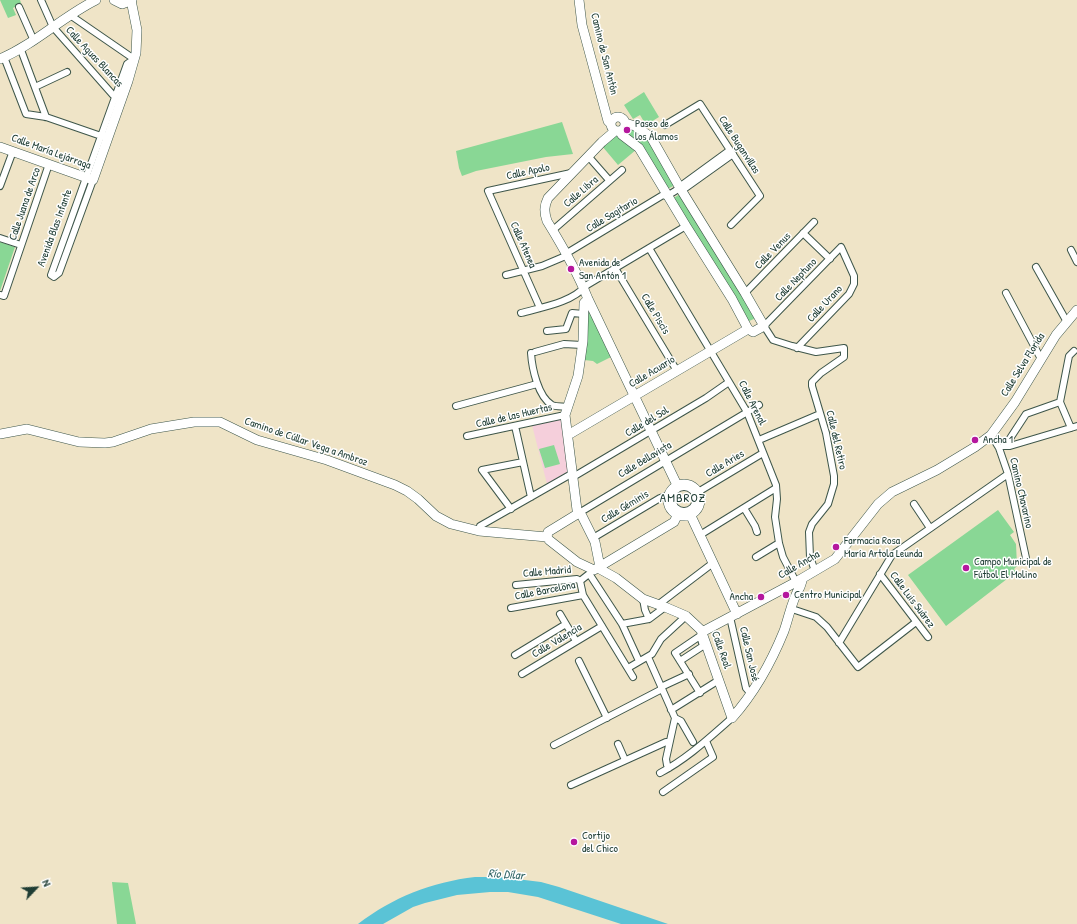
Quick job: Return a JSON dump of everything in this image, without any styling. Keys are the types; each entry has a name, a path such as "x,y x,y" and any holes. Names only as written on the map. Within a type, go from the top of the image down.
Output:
{"street":[{"path":"42,0 52,27"},
{"path":"96,0 86,2 34,42 21,50 2,57 26,114 46,118 104,138"},
{"path":"114,0 118,3 129,1"},
{"name":"Camino de San Antón","path":"579,0 582,25 613,124"},
{"name":"Avenida Blas Infante","path":"90,178 51,275 54,277 60,274 90,178 118,97 134,59 137,41 136,25 129,1"},
{"path":"19,7 34,42"},
{"path":"70,15 134,59"},
{"name":"Calle Aguas Blancas","path":"52,27 118,97"},
{"path":"21,50 46,118"},
{"path":"35,87 67,72"},
{"name":"Calle Buganvillas","path":"665,125 700,104 760,196 731,225"},
{"path":"677,485 568,254 545,215 546,202 548,198 602,142 613,124 620,117 625,123 635,126 650,136 773,340 797,348"},
{"path":"613,124 624,128 625,123"},
{"path":"613,124 622,135 639,148 667,196 732,299 747,328"},
{"name":"Calle María Lejárraga","path":"0,146 90,178"},
{"path":"0,186 13,151"},
{"path":"667,196 731,152"},
{"path":"588,156 610,180"},
{"name":"Calle Juana de Arco","path":"2,295 49,164"},
{"name":"Calle Libra","path":"553,230 622,170"},
{"name":"Calle Apolo","path":"488,191 571,173"},
{"name":"Calle Atenea","path":"488,191 540,308"},
{"name":"Calle Sagitario","path":"506,275 542,266 568,254 664,195 667,196"},
{"name":"Calle Venus","path":"745,293 814,222"},
{"path":"521,313 563,301 686,226"},
{"path":"803,233 830,258"},
{"path":"0,238 21,245"},
{"name":"Calle Neptuno","path":"762,323 841,247"},
{"name":"Calle Urano","path":"797,348 849,294 854,284 854,276 841,247"},
{"name":"Calle Arenal","path":"649,248 748,412 776,488 777,499 774,517 783,557 798,584"},
{"path":"1071,250 1077,262"},
{"path":"1036,267 1067,322"},
{"name":"Calle Piscis","path":"615,268 677,371"},
{"path":"1006,293 1041,359"},
{"path":"588,299 584,303 582,347 578,376 566,411 577,510 582,516 593,538 596,570 639,660"},
{"name":"Calle Selva Florida","path":"991,435 1015,402 1056,335 1077,310"},
{"path":"547,331 566,329 572,313 584,314"},
{"name":"Calle Acuario","path":"568,435 747,328 762,323"},
{"path":"566,411 552,405 537,384 532,368 533,352 561,345 582,347"},
{"name":"Calle del Retiro","path":"797,348 816,352 844,348 844,357 821,373 812,382 829,448 834,476 834,484 828,504 812,524 809,532 810,557 815,570"},
{"path":"1005,446 1074,427 1060,402 1069,356 1074,351"},
{"name":"Calle del Sol","path":"480,530 480,526 573,475 706,398 730,382"},
{"path":"456,406 537,384"},
{"path":"1005,446 1026,414 1060,402"},
{"name":"Calle Bellavista","path":"547,537 548,532 759,405"},
{"name":"Calle de las Huertas","path":"467,436 515,426 566,411"},
{"path":"759,440 820,414"},
{"name":"Camino de Cúllar Vega a Ambroz","path":"0,434 27,429 79,442 105,443 113,442 151,429 194,422 220,422 257,440 327,460 408,491 436,516 451,524 480,530 547,537"},
{"path":"515,426 531,497"},
{"name":"Camino Chavarino","path":"991,435 1005,446 1008,474 1026,558"},
{"name":"Calle Ancha","path":"702,632 798,584 815,570 835,559 885,496 937,470 975,447 991,435"},
{"name":"Calle Aries","path":"698,492 762,453"},
{"path":"510,509 482,470 523,462"},
{"path":"839,643 892,555 1008,474"},
{"path":"688,484 695,488 698,492 700,500 694,512 692,510 683,515 678,514 674,512 669,505 669,495 677,485 688,484"},
{"path":"700,535 776,488"},
{"name":"Calle Géminis","path":"593,538 660,498 669,495"},
{"path":"914,504 930,528"},
{"path":"744,508 757,532"},
{"path":"692,510 700,535 734,616"},
{"path":"634,677 583,595 580,581 674,522 678,514"},
{"name":"Calle Real","path":"547,537 577,562 616,578 643,599 662,605 686,616 702,632 732,718"},
{"path":"756,556 779,543"},
{"path":"622,624 650,619 662,605 713,563"},
{"name":"Calle Luis Suárez","path":"880,574 928,637"},
{"name":"Calle Madrid","path":"516,585 577,579 580,581"},
{"path":"660,773 706,741 732,718 751,694 762,678 783,632 792,609 798,584"},
{"name":"Calle Barcelona","path":"512,608 583,595"},
{"path":"643,599 644,610 650,619"},
{"path":"792,609 816,617 827,627 858,667 916,622"},
{"path":"560,614 576,641"},
{"path":"628,668 639,660 652,654 661,639 686,616"},
{"name":"Calle San José","path":"734,616 746,688 751,694"},
{"path":"515,655 566,624"},
{"name":"Calle Valencia","path":"522,674 602,626"},
{"path":"680,661 703,646 700,636 675,653 680,661 689,674 700,693"},
{"path":"648,656 675,718 681,721 693,742"},
{"path":"579,661 607,718"},
{"path":"554,745 689,674"},
{"path":"671,710 719,680"},
{"path":"669,768 666,758 675,718"},
{"path":"663,792 713,757 706,741"},
{"path":"571,784 669,742"},
{"path":"618,744 625,760"}],"shaded area":[{"path":"562,418 569,471 547,484 532,425"}],"green space":[{"path":"0,0 20,0 21,3 13,8 16,15 8,18"},
{"path":"644,92 659,117 646,125 640,115 633,119 624,105"},
{"path":"562,122 573,154 546,157 476,171 462,176 456,151"},
{"path":"628,126 649,138 675,185 666,190 625,132"},
{"path":"616,135 637,149 618,165 602,146"},
{"path":"680,194 756,318 747,322 672,199"},
{"path":"0,242 15,247 0,291"},
{"path":"587,311 590,311 611,357 597,364 593,361 584,360"},
{"path":"554,445 560,464 545,468 539,449"},
{"name":"Campo Municipal de Fútbol El Molino","path":"998,510 1014,532 1010,535 1016,544 1017,566 1014,569 1016,572 946,626 908,575"},
{"path":"112,882 128,883 136,924 117,924"}],"water":[{"path":"475,877 500,877 541,882 668,924 621,924 538,897 508,892 490,892 457,895 425,903 413,907 383,924 358,924 385,906 414,892 459,879"}],"place":[{"name":"Paseo de los Álamos","path":"627,130"},
{"name":"Avenida de San Antón 1","path":"571,269"},
{"name":"Ancha 1","path":"975,440"},
{"name":"Farmacia Rosa María Artola Leunda","path":"836,547"},
{"name":"Campo Municipal de Fútbol El Molino","path":"966,568"},
{"name":"Centro Municipal","path":"786,595"},
{"name":"Ancha","path":"761,597"},
{"name":"Cortijo del Chico","path":"574,842"}],"district":[{"name":"AMBROZ","path":"683,499"}],"water label":[{"name":"Río Dílar","path":"506,875"}]}
